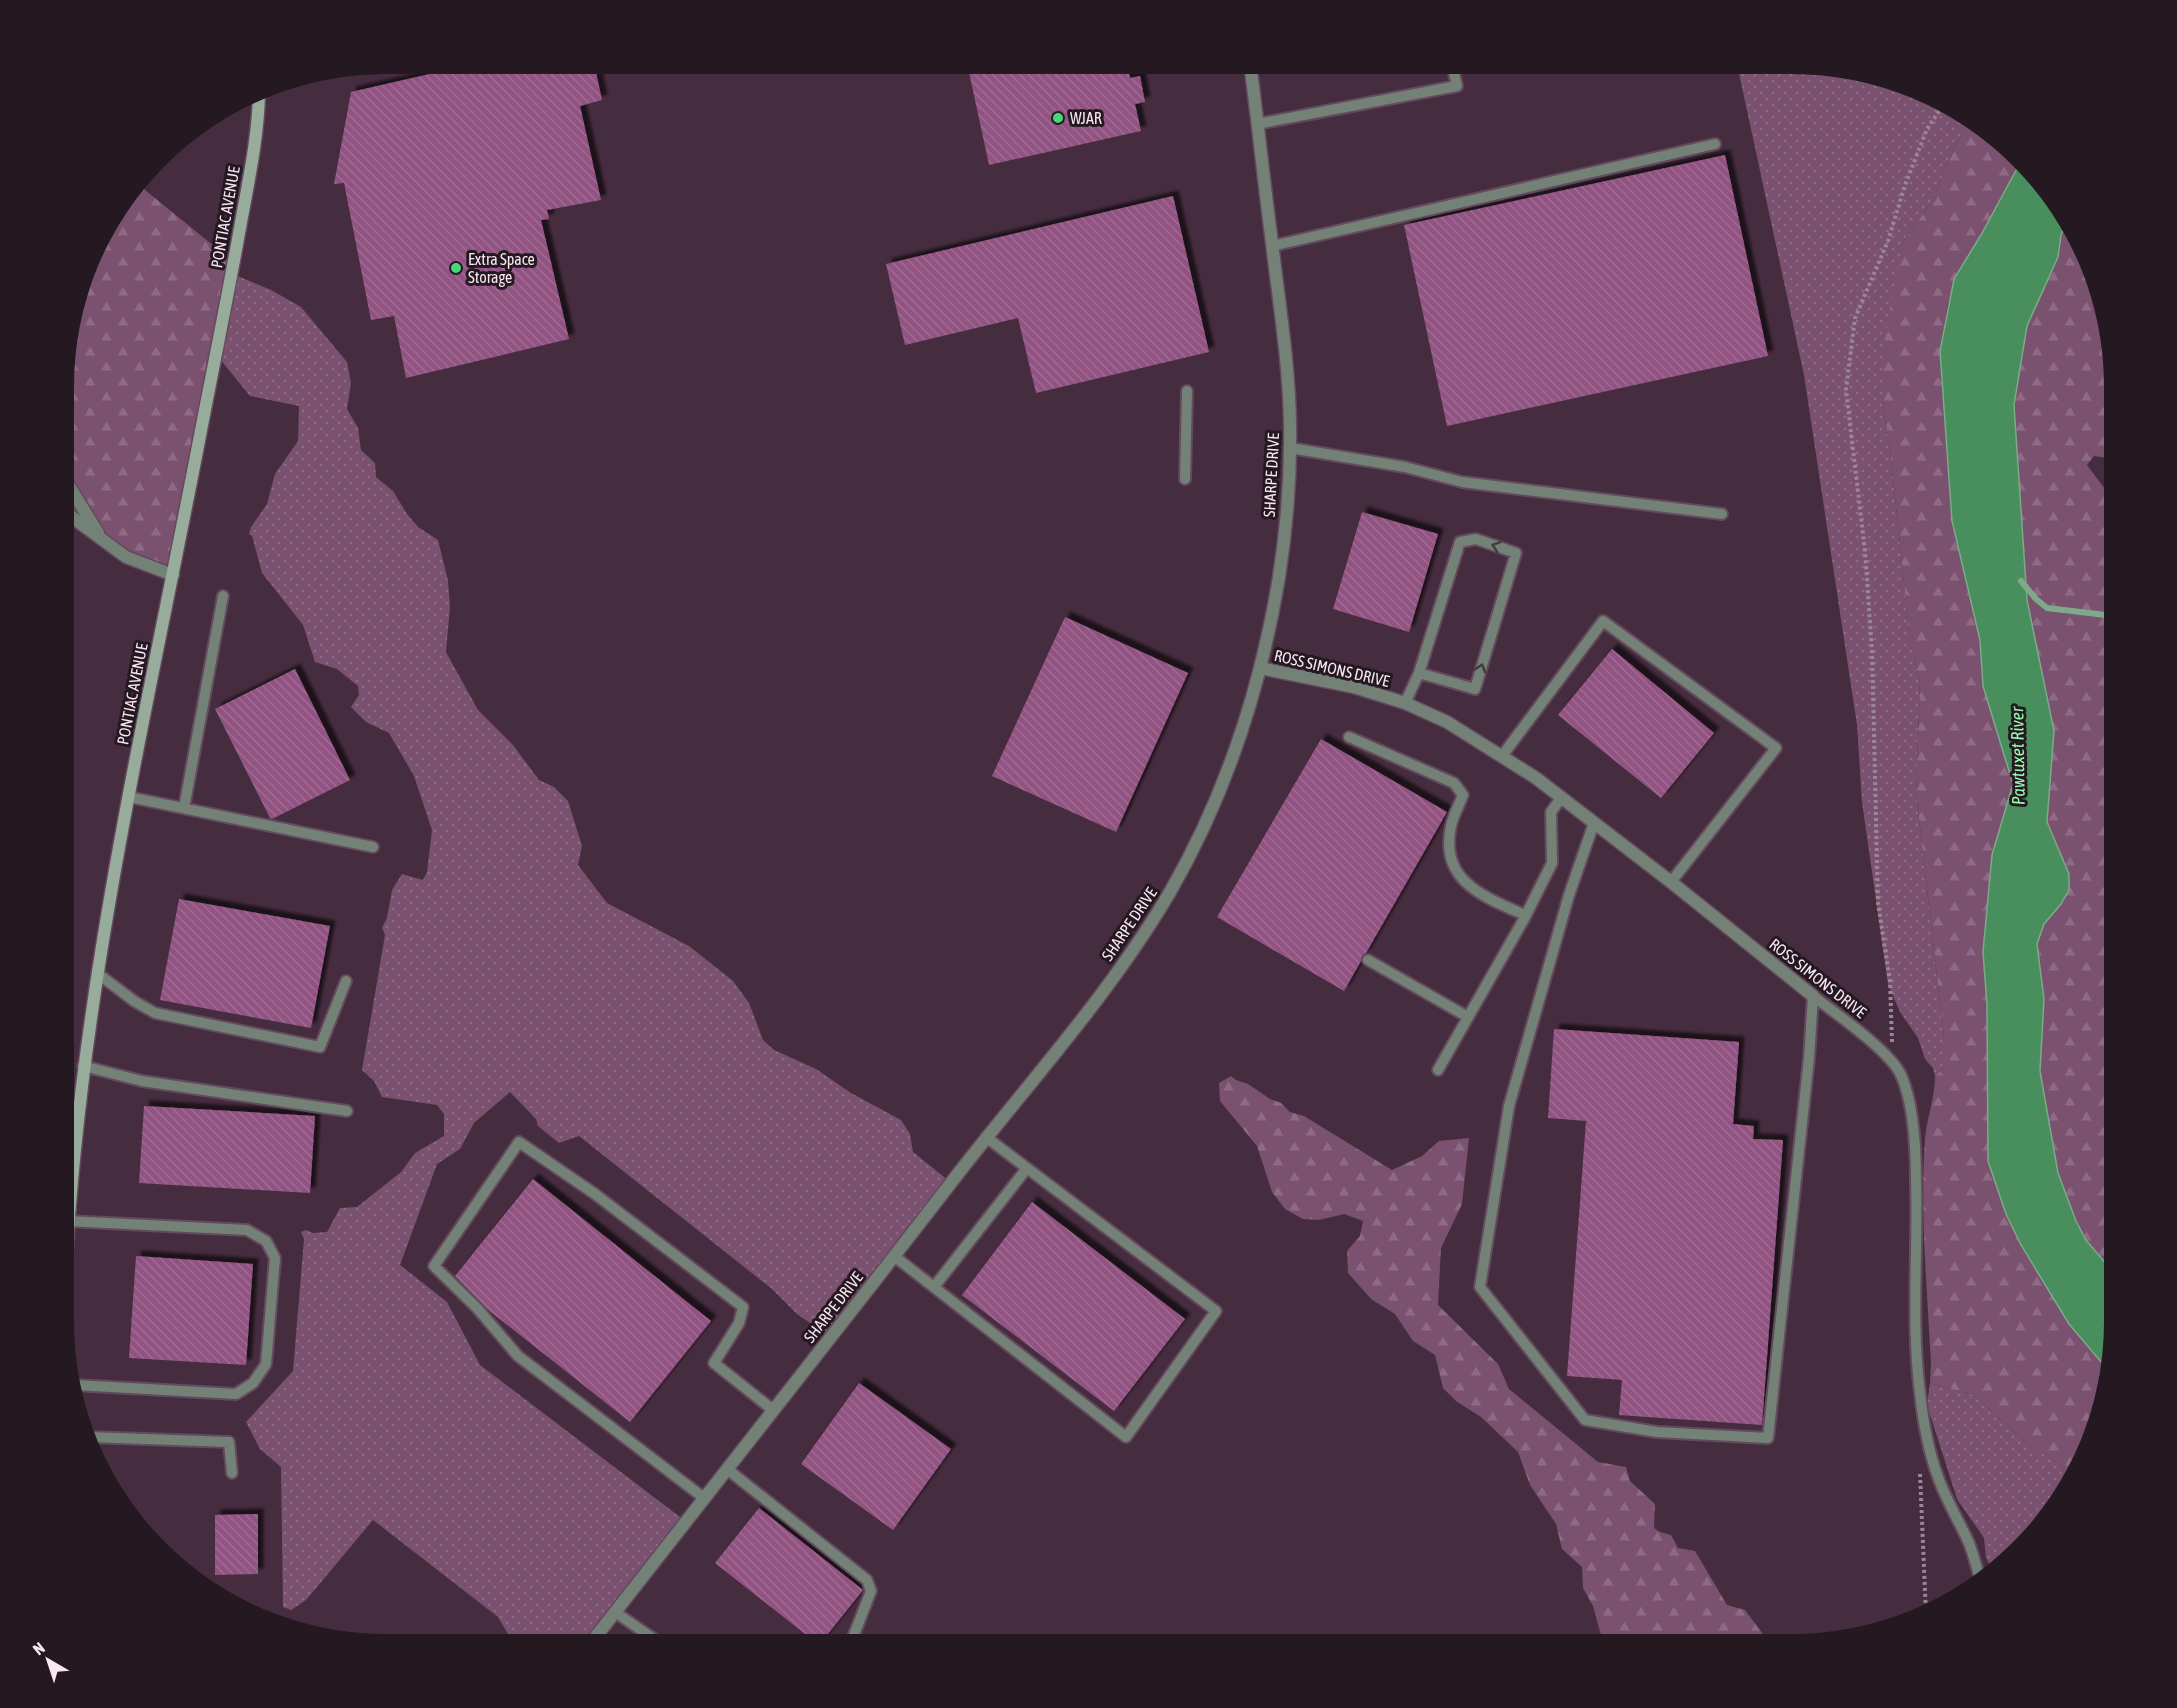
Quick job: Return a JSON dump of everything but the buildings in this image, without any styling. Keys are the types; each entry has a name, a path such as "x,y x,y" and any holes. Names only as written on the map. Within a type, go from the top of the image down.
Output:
{"main road":[{"name":"PONTIAC AVENUE","path":"73,1139 97,973 234,260 258,126 259,101"}],"street":[{"name":"SHARPE DRIVE","path":"598,1634 986,1137 1098,998 1169,893 1219,793 1260,668 1278,579 1289,481 1287,371 1251,73"},
{"path":"73,492 102,539"},
{"path":"73,518 126,557 172,575"},
{"name":"ROSS SIMONS DRIVE","path":"1260,668 1354,687 1405,703 1447,722 1536,778 1813,996"}],"lane":[{"path":"1257,124 1457,86 1454,73"},
{"path":"1272,246 1715,144"},
{"path":"1185,479 1187,391"},
{"path":"1290,448 1405,467 1462,482 1722,514"},
{"path":"1405,703 1419,673 1460,542 1476,539 1516,553 1475,689 1419,673"},
{"path":"184,808 223,596"},
{"path":"1502,756 1603,621 1776,748 1671,882"},
{"path":"1349,737 1454,783 1463,795 1451,826 1449,854 1458,876 1482,896 1525,915"},
{"path":"129,797 373,847"},
{"path":"1438,1070 1552,862 1551,812 1561,798"},
{"path":"1594,823 1569,895 1509,1106 1480,1287 1585,1420 1657,1432 1768,1438 1809,1058 1813,996"},
{"path":"1368,960 1468,1017"},
{"path":"97,973 134,1001 155,1013 320,1047 346,981"},
{"name":"ROSS SIMONS DRIVE","path":"1813,996 1867,1038 1893,1064 1903,1083 1913,1130 1917,1223 1916,1330 1920,1391 1927,1440 1937,1475 1968,1542 1978,1572"},
{"path":"83,1066 142,1081 347,1111"},
{"path":"894,1256 1126,1437 1216,1311 986,1137"},
{"path":"704,1498 518,1356 477,1308 434,1266 519,1142 595,1194 743,1307 739,1323 714,1363 773,1410"},
{"path":"934,1287 1027,1168"},
{"path":"73,1221 247,1230 266,1241 274,1258 266,1364 253,1383 236,1394 80,1385"},
{"path":"95,1437 229,1442 232,1473"},
{"path":"727,1469 867,1580 871,1591 854,1634"},
{"path":"615,1612 647,1634"}],"path":[{"path":"1893,1064 1890,981 1878,903 1869,595 1846,390 1855,318 1887,241 1905,185 1927,129 1939,111"},
{"path":"1920,1468 1926,1604"}],"green space":[{"path":"1739,73 1812,74 1852,79 1911,97 1965,126 1948,161 1934,198 1903,242 1882,401 1890,449 1910,641 1920,682 1916,793 1944,1037 1944,1068 1935,1076 1933,1068 1925,1059 1918,1038 1900,1012 1888,984 1862,802 1857,725 1804,375"},
{"path":"1965,126 2016,170 1979,239 1948,304 1940,351 1952,521 1980,640 1983,686 2013,784 1992,855 1983,952 1987,1005 1988,1161 2006,1214 2021,1245 2069,1324 2101,1362 2087,1423 2062,1477 2063,1467 2023,1440 1974,1395 1930,1383 1924,1223 1925,1139 1935,1076 1944,1068 1944,1037 1916,793 1920,682 1910,642 1890,449 1882,401 1883,347 1903,242 1934,198 1948,161"},
{"path":"144,189 231,260 170,571 125,556 73,519 73,386 80,323 97,266 115,230"},
{"path":"2063,231 2080,266 2093,305 2101,345 2104,386 2104,458 2094,456 2087,465 2104,488 2104,1261 2086,1240 2076,1221 2058,1173 2040,1071 2044,999 2037,944 2044,924 2061,904 2069,874 2047,822 2054,731 2027,600 2014,405 2027,326 2058,257"},
{"path":"235,275 271,290 301,307 347,362 351,383 347,409 358,428 361,450 375,463 376,477 393,491 418,527 438,540 448,581 450,606 446,652 478,710 513,745 539,780 554,787 568,801 582,846 578,865 607,903 689,946 733,981 749,1003 763,1040 774,1050 816,1069 851,1093 901,1120 910,1134 913,1152 949,1181 831,1333 825,1333 797,1314 772,1289 579,1136 559,1143 538,1126 536,1119 510,1092 474,1123 460,1149 437,1164 400,1265 447,1302 480,1365 684,1520 596,1634 508,1634 498,1617 373,1520 306,1600 291,1610 283,1607 281,1467 260,1449 246,1422 293,1371 304,1239 301,1232 306,1230 313,1233 327,1232 340,1208 357,1207 401,1172 415,1153 444,1136 444,1114 437,1105 382,1097 374,1081 362,1070 385,935 382,928 387,918 392,890 402,874 423,880 427,872 432,830 414,776 389,733 366,722 351,707 359,695 358,686 337,669 315,662 303,625 262,573 252,536 249,534 251,527 267,504 275,474 298,441 299,406 250,396 215,353"},
{"path":"1231,1076 1248,1084 1270,1099 1281,1103 1290,1112 1304,1116 1392,1170 1422,1156 1439,1141 1469,1138 1462,1204 1441,1248 1438,1305 1498,1364 1509,1389 1598,1462 1626,1467 1630,1481 1655,1504 1654,1528 1671,1535 1678,1548 1695,1551 1727,1605 1745,1610 1763,1634 1601,1634 1593,1606 1583,1588 1582,1567 1562,1549 1556,1524 1530,1485 1518,1452 1481,1417 1456,1401 1443,1388 1435,1355 1413,1341 1395,1314 1371,1299 1348,1273 1347,1251 1360,1236 1363,1221 1344,1214 1319,1220 1303,1219 1285,1209 1272,1192 1257,1146 1220,1101 1219,1083"},
{"path":"1930,1383 1974,1395 2023,1440 2063,1467 2062,1478 2039,1512 2012,1543 1989,1563 1986,1558 1984,1538 1957,1499 1927,1405"}],"water":[{"name":"Pawtuxet River","path":"2016,170 2039,196 2063,231 2058,257 2027,326 2014,405 2027,600 2054,731 2047,822 2069,874 2069,890 2061,904 2044,924 2037,944 2044,999 2040,1071 2058,1173 2076,1221 2086,1240 2104,1261 2101,1362 2069,1324 2021,1245 2006,1214 1988,1161 1987,1005 1983,952 1992,855 2013,784 1983,686 1980,640 1952,521 1940,351 1954,279"}],"waterway":[{"path":"2021,581 2047,608 2104,615"}],"place":[{"name":"WJAR","path":"1058,118"},
{"name":"Extra Space Storage","path":"456,268"}]}
